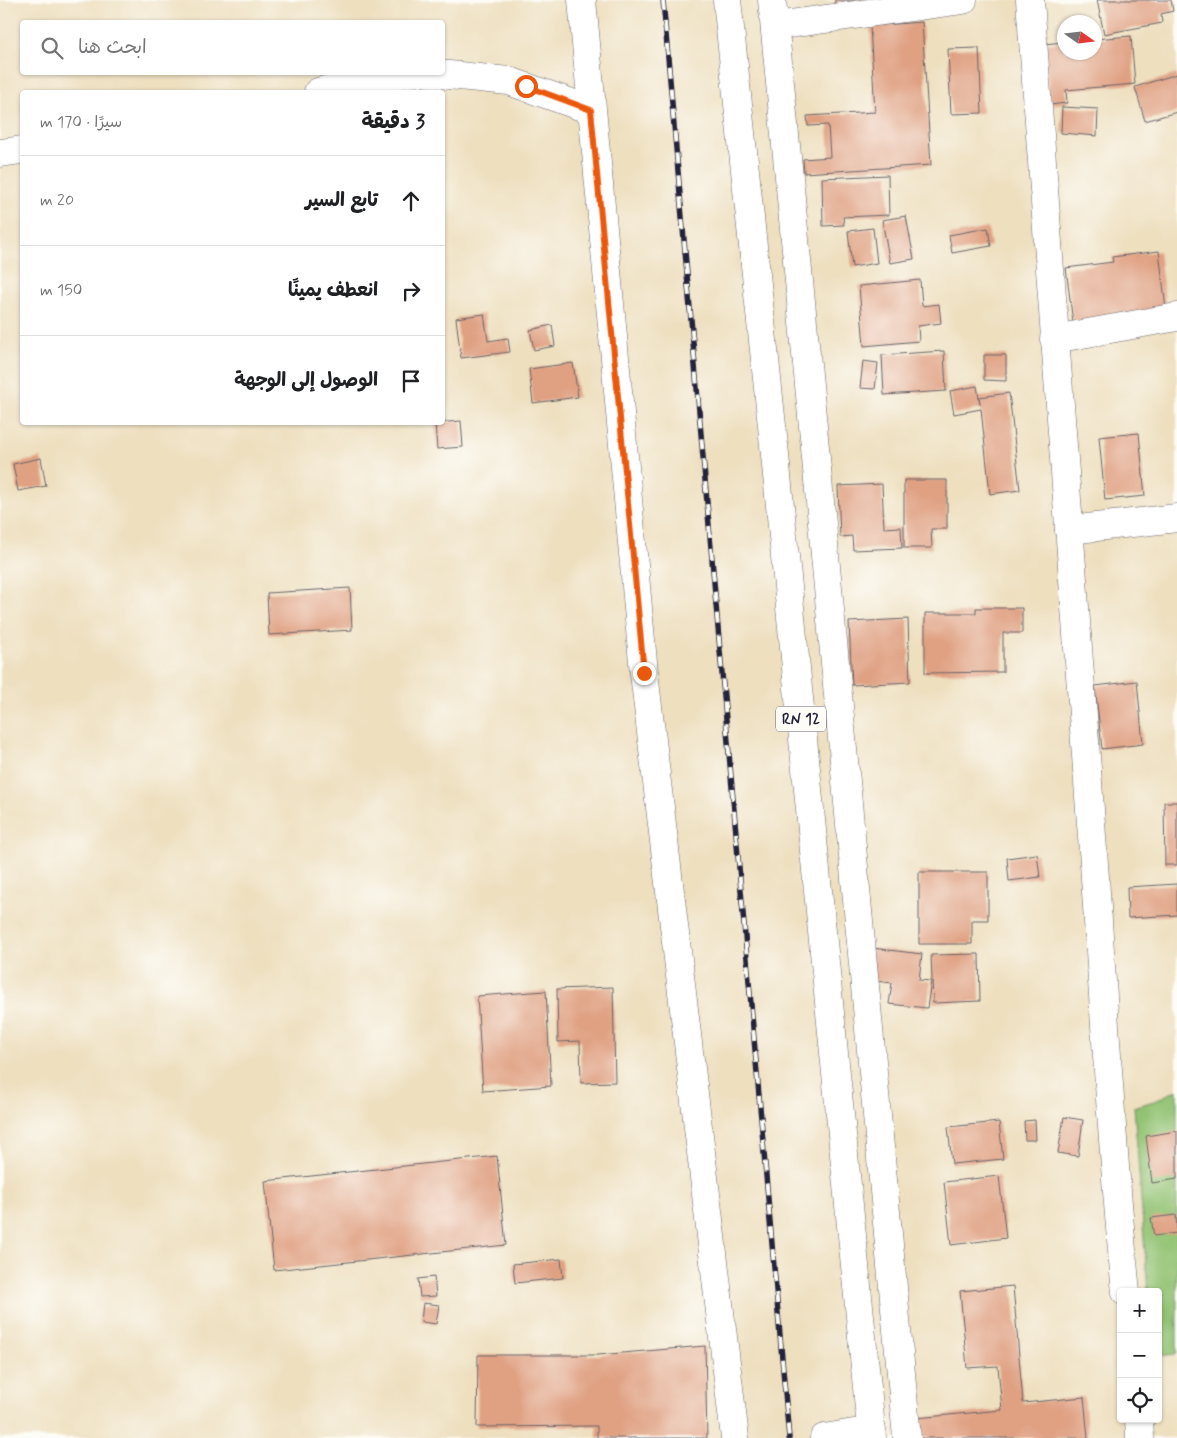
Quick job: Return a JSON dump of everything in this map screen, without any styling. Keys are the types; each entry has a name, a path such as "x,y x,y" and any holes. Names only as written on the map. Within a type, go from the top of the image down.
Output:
{"main road":[{"path":"582,0 644,673 735,1438"},
{"name":"RN 12","path":"727,0 776,465 872,1434"},
{"path":"773,13 963,0"},
{"path":"1030,0 1118,1210 1126,1288"},
{"name":"RN 12","path":"773,13 907,1438"},
{"path":"325,90 347,84 401,75"},
{"path":"445,75 509,81 591,110"},
{"path":"0,153 20,150"},
{"path":"1054,338 1177,317"},
{"path":"1069,530 1177,518"},
{"path":"1139,1423 1140,1438"},
{"path":"824,1438 872,1434"}],"green space":[{"path":"1177,1090 1177,1354 1162,1356 1162,1288 1148,1288 1134,1107 1154,1101"}],"building":[{"path":"835,0 862,0 862,7 834,6"},
{"path":"1097,0 1171,0 1173,11 1161,14 1162,23 1104,34 1102,15 1100,15"},
{"path":"922,22 931,165 804,173 803,159 830,157 828,125 808,126 807,116 875,112 870,26"},
{"path":"1131,36 1135,84 1066,90 1067,103 1050,105 1044,44 1057,43 1057,60 1102,60 1102,38"},
{"path":"979,48 982,113 951,114 948,49"},
{"path":"1177,74 1177,112 1145,121 1135,87"},
{"path":"1062,107 1098,109 1097,136 1061,133"},
{"path":"888,175 889,215 843,217 844,225 823,226 822,178"},
{"path":"906,216 914,259 890,263 882,220"},
{"path":"873,228 877,263 852,267 848,231"},
{"path":"988,228 991,246 952,253 949,235"},
{"path":"1159,251 1166,309 1073,323 1066,268 1113,262 1112,257"},
{"path":"920,280 922,306 939,304 941,323 918,326 919,341 864,346 859,286"},
{"path":"484,314 488,341 508,338 510,352 461,358 456,318"},
{"path":"552,325 555,346 534,350 530,330"},
{"path":"944,351 946,391 884,395 882,355"},
{"path":"984,355 1006,355 1006,381 984,380"},
{"path":"863,361 878,363 875,389 860,388"},
{"path":"573,363 578,397 533,403 529,369"},
{"path":"977,386 980,404 979,397 1009,393 1020,490 990,494 981,409 954,414 950,391"},
{"path":"461,421 463,447 437,449 435,425 445,425 445,422"},
{"path":"1139,433 1145,496 1105,500 1099,437"},
{"path":"41,458 46,486 18,491 13,464"},
{"path":"904,480 947,480 947,529 931,529 932,548 904,548"},
{"path":"882,484 884,528 901,527 902,548 853,550 852,536 840,537 838,486"},
{"path":"350,588 352,630 269,635 267,593"},
{"path":"976,608 1022,608 1022,633 1003,633 1003,672 925,673 925,613 976,613"},
{"path":"908,619 910,682 852,685 849,622"},
{"path":"1137,681 1143,744 1102,749 1095,686"},
{"path":"1164,802 1177,802 1177,865 1165,865"},
{"path":"1037,854 1040,877 1009,881 1007,858"},
{"path":"919,872 988,872 988,920 972,920 972,944 919,944"},
{"path":"1177,884 1177,915 1128,918 1127,887"},
{"path":"872,948 922,954 919,980 931,981 927,1008 889,1004 892,983 868,980"},
{"path":"979,954 980,1001 933,1003 931,955"},
{"path":"613,987 615,1082 581,1083 580,1041 558,1042 557,989"},
{"path":"546,991 551,1086 483,1091 477,996"},
{"path":"1064,1117 1083,1120 1078,1156 1058,1153"},
{"path":"1035,1120 1036,1140 1025,1140 1024,1121"},
{"path":"999,1122 1003,1159 952,1164 948,1127"},
{"path":"1177,1131 1177,1179 1152,1183 1146,1136"},
{"path":"497,1156 506,1245 274,1270 265,1181"},
{"path":"999,1176 1006,1238 951,1245 944,1182"},
{"path":"1176,1215 1177,1233 1154,1236 1151,1218"},
{"path":"561,1259 563,1278 515,1283 513,1264"},
{"path":"434,1277 436,1296 420,1297 418,1279"},
{"path":"1013,1286 1023,1403 1084,1397 1088,1438 918,1438 916,1418 1002,1410 998,1366 967,1368 960,1291"},
{"path":"423,1303 439,1305 436,1324 421,1322"},
{"path":"705,1346 707,1438 597,1438 597,1426 477,1427 478,1355 598,1355"}],"railway":[{"path":"663,0 789,1438"}],"route":[{"path":"526,86 591,110 644,673"}]}
